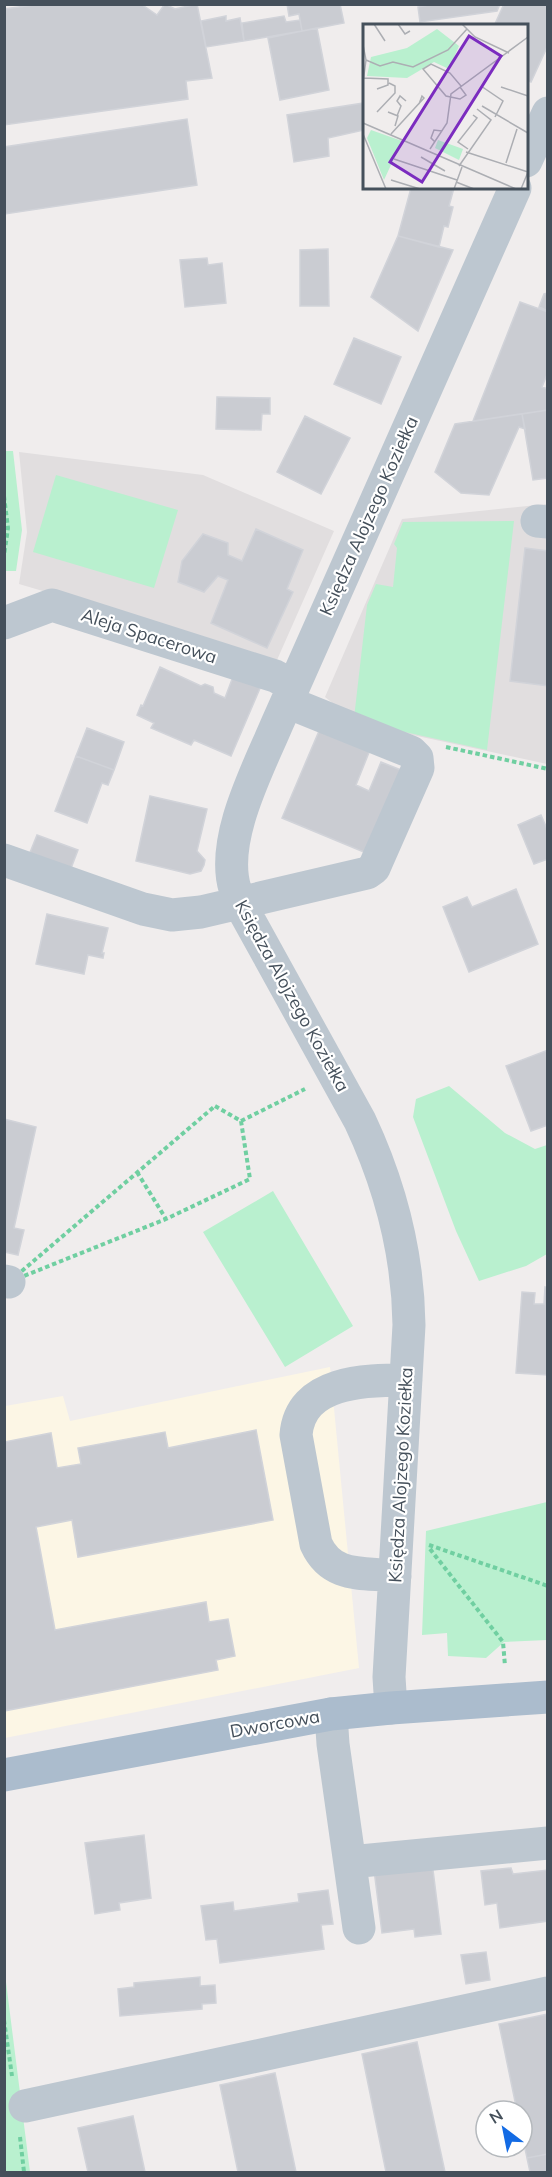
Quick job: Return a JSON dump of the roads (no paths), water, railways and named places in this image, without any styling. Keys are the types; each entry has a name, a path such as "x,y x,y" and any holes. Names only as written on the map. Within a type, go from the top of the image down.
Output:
{"main road":[{"name":"Dworcowa","path":"4,1774 331,1714 548,1697"}],"street":[{"path":"528,157 548,113"},
{"name":"Księdza Alojzego Koziełka","path":"391,1708 389,1677 409,1325 408,1287 401,1249 383,1174 360,1121 240,902 235,889 232,867 241,812 290,694 514,189"},
{"name":"Aleja Spacerowa","path":"4,623 52,605 274,676 290,694 411,752 417,758 418,768 374,868 367,873 240,902"},
{"path":"4,860 161,914 201,912 240,902"},
{"path":"395,1576 341,1570 326,1561 320,1553 316,1544 296,1435 297,1424 308,1405 330,1389 375,1380 406,1380"},
{"path":"331,1714 359,1928"},
{"path":"350,1862 548,1843"},
{"path":"26,2106 548,1993"}]}
